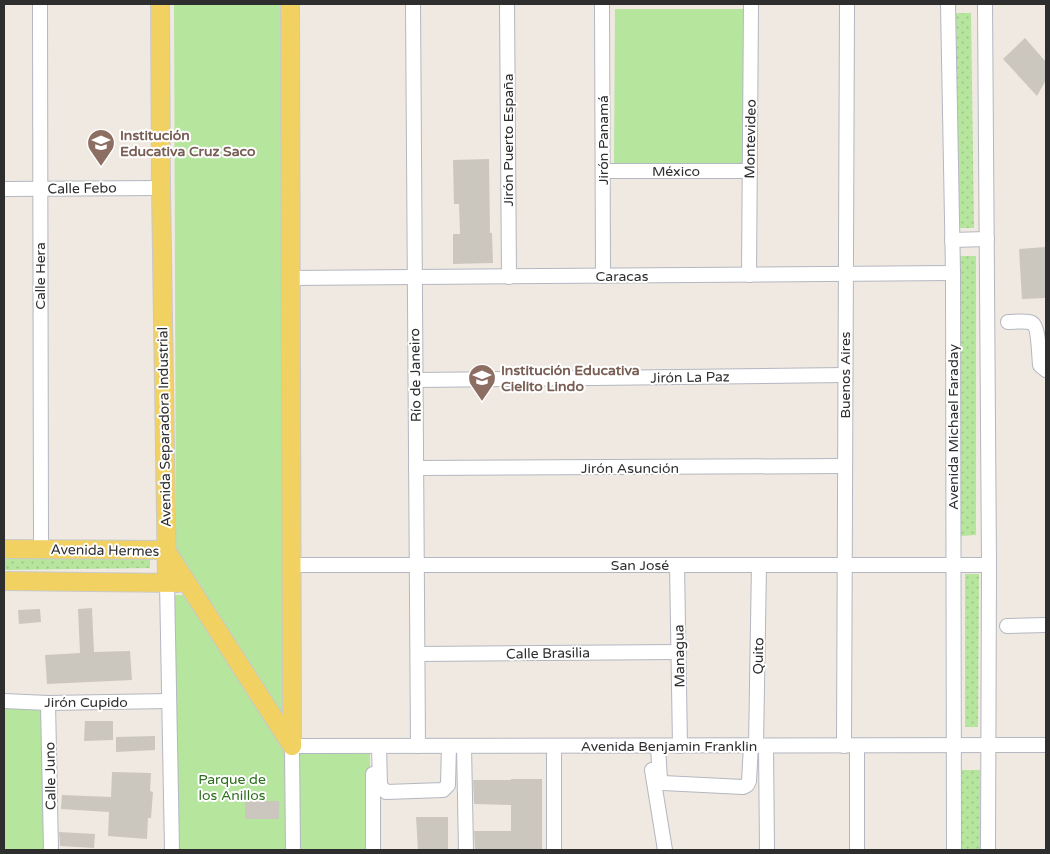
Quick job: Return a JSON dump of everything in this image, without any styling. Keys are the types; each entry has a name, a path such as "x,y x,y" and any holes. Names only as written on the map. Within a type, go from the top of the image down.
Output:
{"main road":[{"name":"Avenida Separadora Industrial","path":"160,4 167,582"},
{"path":"290,4 292,746"},
{"name":"Avenida Hermes","path":"4,549 166,550 292,746"},
{"path":"4,581 167,582 188,584"}],"street":[{"name":"Calle Hera","path":"40,4 41,549"},
{"name":"Río de Janeiro","path":"413,4 418,746"},
{"name":"Jirón Puerto España","path":"507,4 509,277"},
{"name":"Jirón Panamá","path":"602,4 603,276"},
{"name":"Montevideo","path":"749,275 751,4"},
{"name":"Buenos Aires","path":"847,4 844,565 857,850"},
{"name":"Avenida Michael Faraday","path":"948,4 953,273 954,850"},
{"path":"985,4 989,565 988,850"},
{"name":"México","path":"603,172 750,171"},
{"name":"Calle Febo","path":"4,189 161,188"},
{"path":"952,240 987,239"},
{"name":"Caracas","path":"290,278 953,273"},
{"path":"1008,322 1030,322 1034,324 1037,332 1040,365 1046,370"},
{"name":"Jirón La Paz","path":"416,380 844,375"},
{"name":"Jirón Asunción","path":"416,468 844,466"},
{"name":"Managua","path":"677,565 680,746"},
{"name":"Quito","path":"758,746 759,565"},
{"name":"San José","path":"291,566 989,565"},
{"name":"Avenida Separadora Industrial","path":"167,582 172,850"},
{"path":"1007,626 1046,624"},
{"name":"Calle Brasilia","path":"418,654 678,652"},
{"name":"Jirón Cupido","path":"4,701 48,703 168,701"},
{"name":"Calle Juno","path":"48,703 51,850"},
{"name":"Avenida Benjamin Franklin","path":"292,746 1046,745"},
{"path":"292,746 293,850"},
{"path":"376,746 380,786 386,792 443,790 446,788 448,785 449,746"},
{"path":"373,850 376,746"},
{"path":"464,746 466,850"},
{"path":"554,746 554,850"},
{"path":"653,747 660,780 663,783 743,788 749,781 758,746"},
{"path":"758,746 767,850"},
{"path":"653,747 665,850"}],"green space":[{"path":"174,4 283,4 287,724 176,548"},
{"path":"615,9 745,9 744,163 614,163"},
{"path":"956,13 971,13 974,228 959,228"},
{"path":"959,256 976,256 976,535 961,536"},
{"path":"150,558 150,568 4,570 4,559"},
{"path":"965,574 979,574 978,727 965,727"},
{"name":"Parque de los Anillos","path":"171,595 188,595 286,749 291,850 178,850"},
{"path":"4,708 41,708 44,850 4,850"},
{"path":"295,750 370,750 370,850 300,850"},
{"path":"962,770 980,770 980,850 962,850"}],"building":[{"path":"1025,38 1046,62 1046,80 1037,96 1003,59"},
{"path":"489,159 490,233 492,233 493,263 453,264 453,234 460,234 459,204 454,204 453,160"},
{"path":"1046,247 1046,298 1022,299 1019,249"},
{"path":"92,608 94,652 130,651 132,680 47,684 45,655 80,653 78,609"},
{"path":"40,609 41,622 19,624 18,610"},
{"path":"85,721 113,721 113,740 84,741"},
{"path":"155,736 155,750 116,752 116,737"},
{"path":"112,772 151,773 150,791 153,792 151,818 148,818 147,839 108,836 109,812 61,809 62,795 111,797"},
{"path":"542,779 542,850 475,850 474,831 511,831 511,805 474,804 473,780"},
{"path":"245,801 279,801 279,819 245,819"},
{"path":"416,817 448,817 448,850 418,850"},
{"path":"59,832 95,834 94,848 60,846"}],"place":[{"name":"Institución Educativa Cruz Saco","path":"101,167"},
{"name":"Institución Educativa Cielito Lindo","path":"482,402"}]}
